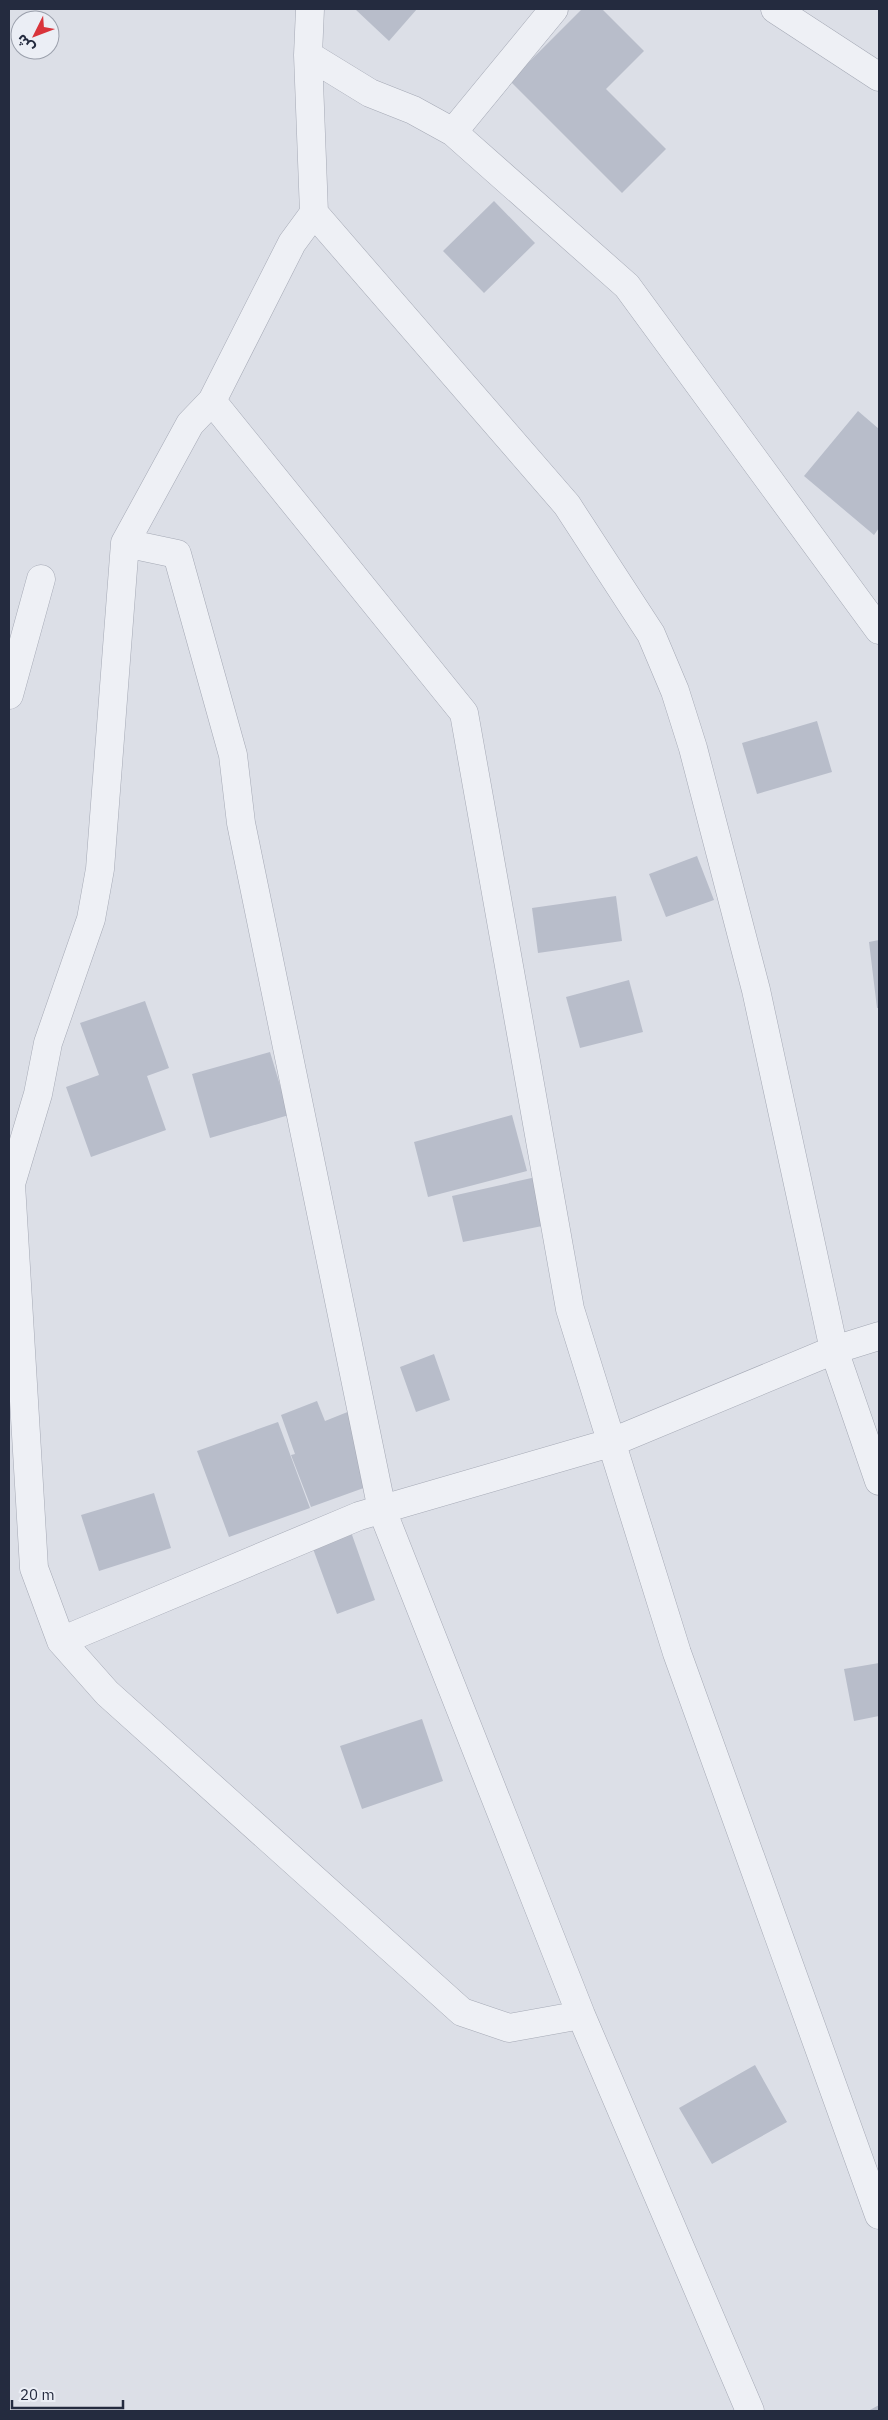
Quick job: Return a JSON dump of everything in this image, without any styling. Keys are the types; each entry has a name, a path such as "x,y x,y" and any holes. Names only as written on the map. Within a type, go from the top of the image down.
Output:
{"street":[{"path":"310,9 308,55 314,213 567,505 651,634 675,692 693,748 756,990 834,1350 879,1481"},
{"path":"453,132 554,9"},
{"path":"776,9 879,78"},
{"path":"308,55 370,93 413,110 453,132 627,286 879,630"},
{"path":"314,213 292,242 212,401 190,424 125,543 100,869 91,920 48,1043 38,1094 11,1184 34,1568 61,1641 107,1693 462,2012 509,2028 581,2015"},
{"path":"212,401 464,713 570,1309 610,1443 677,1653 879,2215"},
{"path":"125,543 177,554 233,755 241,824 382,1510 581,2015 750,2411"},
{"path":"9,695 42,579"},
{"path":"61,1641 359,1516 610,1443 834,1350 879,1336"}],"building":[{"path":"355,9 417,9 389,41"},
{"path":"582,9 602,9 644,51 606,89 666,149 622,193 510,81"},
{"path":"494,201 535,243 484,293 443,251"},
{"path":"858,411 879,429 879,528 874,535 804,476"},
{"path":"817,721 832,772 757,794 742,743"},
{"path":"697,856 714,900 666,917 649,874"},
{"path":"616,896 622,941 538,953 532,908"},
{"path":"879,940 879,1008 877,1008 869,942"},
{"path":"629,980 643,1032 580,1048 566,997"},
{"path":"145,1001 169,1068 147,1076 166,1130 91,1157 66,1087 99,1075 80,1023"},
{"path":"270,1052 289,1115 210,1138 192,1074"},
{"path":"512,1115 527,1171 428,1197 414,1142"},
{"path":"536,1177 547,1225 463,1242 452,1196"},
{"path":"434,1354 450,1400 416,1412 400,1367"},
{"path":"317,1401 325,1421 350,1411 357,1430 352,1433 372,1485 311,1507 291,1455 295,1454 281,1415"},
{"path":"278,1422 310,1508 229,1537 197,1451"},
{"path":"154,1493 171,1548 99,1571 81,1515"},
{"path":"351,1532 375,1600 337,1614 312,1546"},
{"path":"879,1663 879,1716 854,1721 844,1669"},
{"path":"422,1719 443,1781 362,1809 340,1746"},
{"path":"755,2065 787,2122 712,2164 679,2108"},
{"path":"879,2405 879,2411 868,2411"}]}
